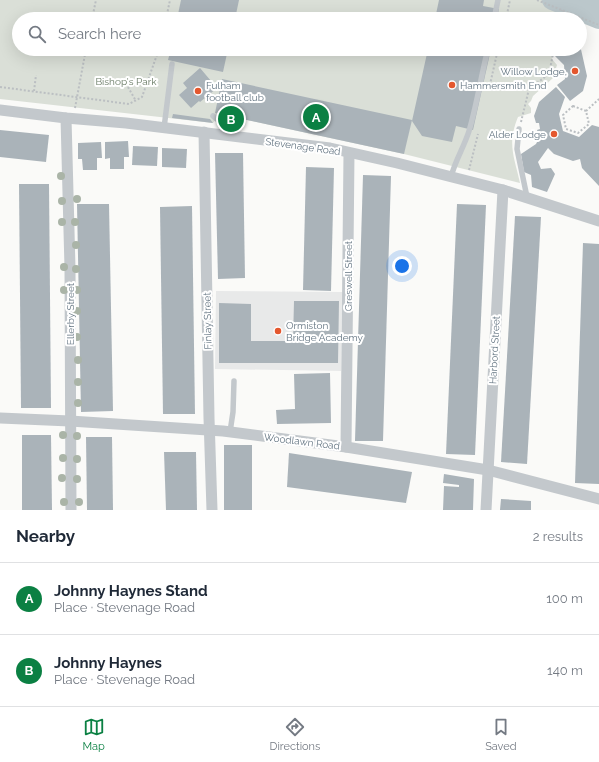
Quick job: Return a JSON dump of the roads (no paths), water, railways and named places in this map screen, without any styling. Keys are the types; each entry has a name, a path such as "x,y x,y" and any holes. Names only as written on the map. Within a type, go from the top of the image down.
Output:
{"street":[{"name":"Stevenage Road","path":"0,110 204,132 330,148 397,163 503,190 599,221"},
{"name":"Ellerby Street","path":"66,118 70,268 71,510"},
{"name":"Finlay Street","path":"204,132 212,510"},
{"name":"Greswell Street","path":"346,447 348,159 350,153"},
{"name":"Harbord Street","path":"486,510 503,190"},
{"name":"Woodlawn Road","path":"0,418 70,421 230,432 346,447 488,470 599,499"}],"lane":[{"path":"495,12 498,0"},
{"path":"451,177 454,166 463,149 470,130 486,56"},
{"path":"164,128 172,64"},
{"path":"213,116 222,123 230,136"},
{"path":"519,129 518,149 527,198"},
{"path":"230,432 233,412 234,381"}],"waterway":[{"path":"552,0 582,12"},
{"path":"587,14 599,19"}],"place":[{"name":"Willow Lodge,","path":"575,71"},
{"name":"Hammersmith End","path":"452,85"},
{"name":"Fulham football club","path":"198,91"},
{"name":"Johnny Haynes Stand","path":"316,117"},
{"name":"Johnny Haynes","path":"231,119"},
{"name":"Alder Lodge","path":"554,134"},
{"name":"Ormiston Bridge Academy","path":"278,331"}],"park label":[{"name":"Bishop's Park","path":"126,81"}]}
